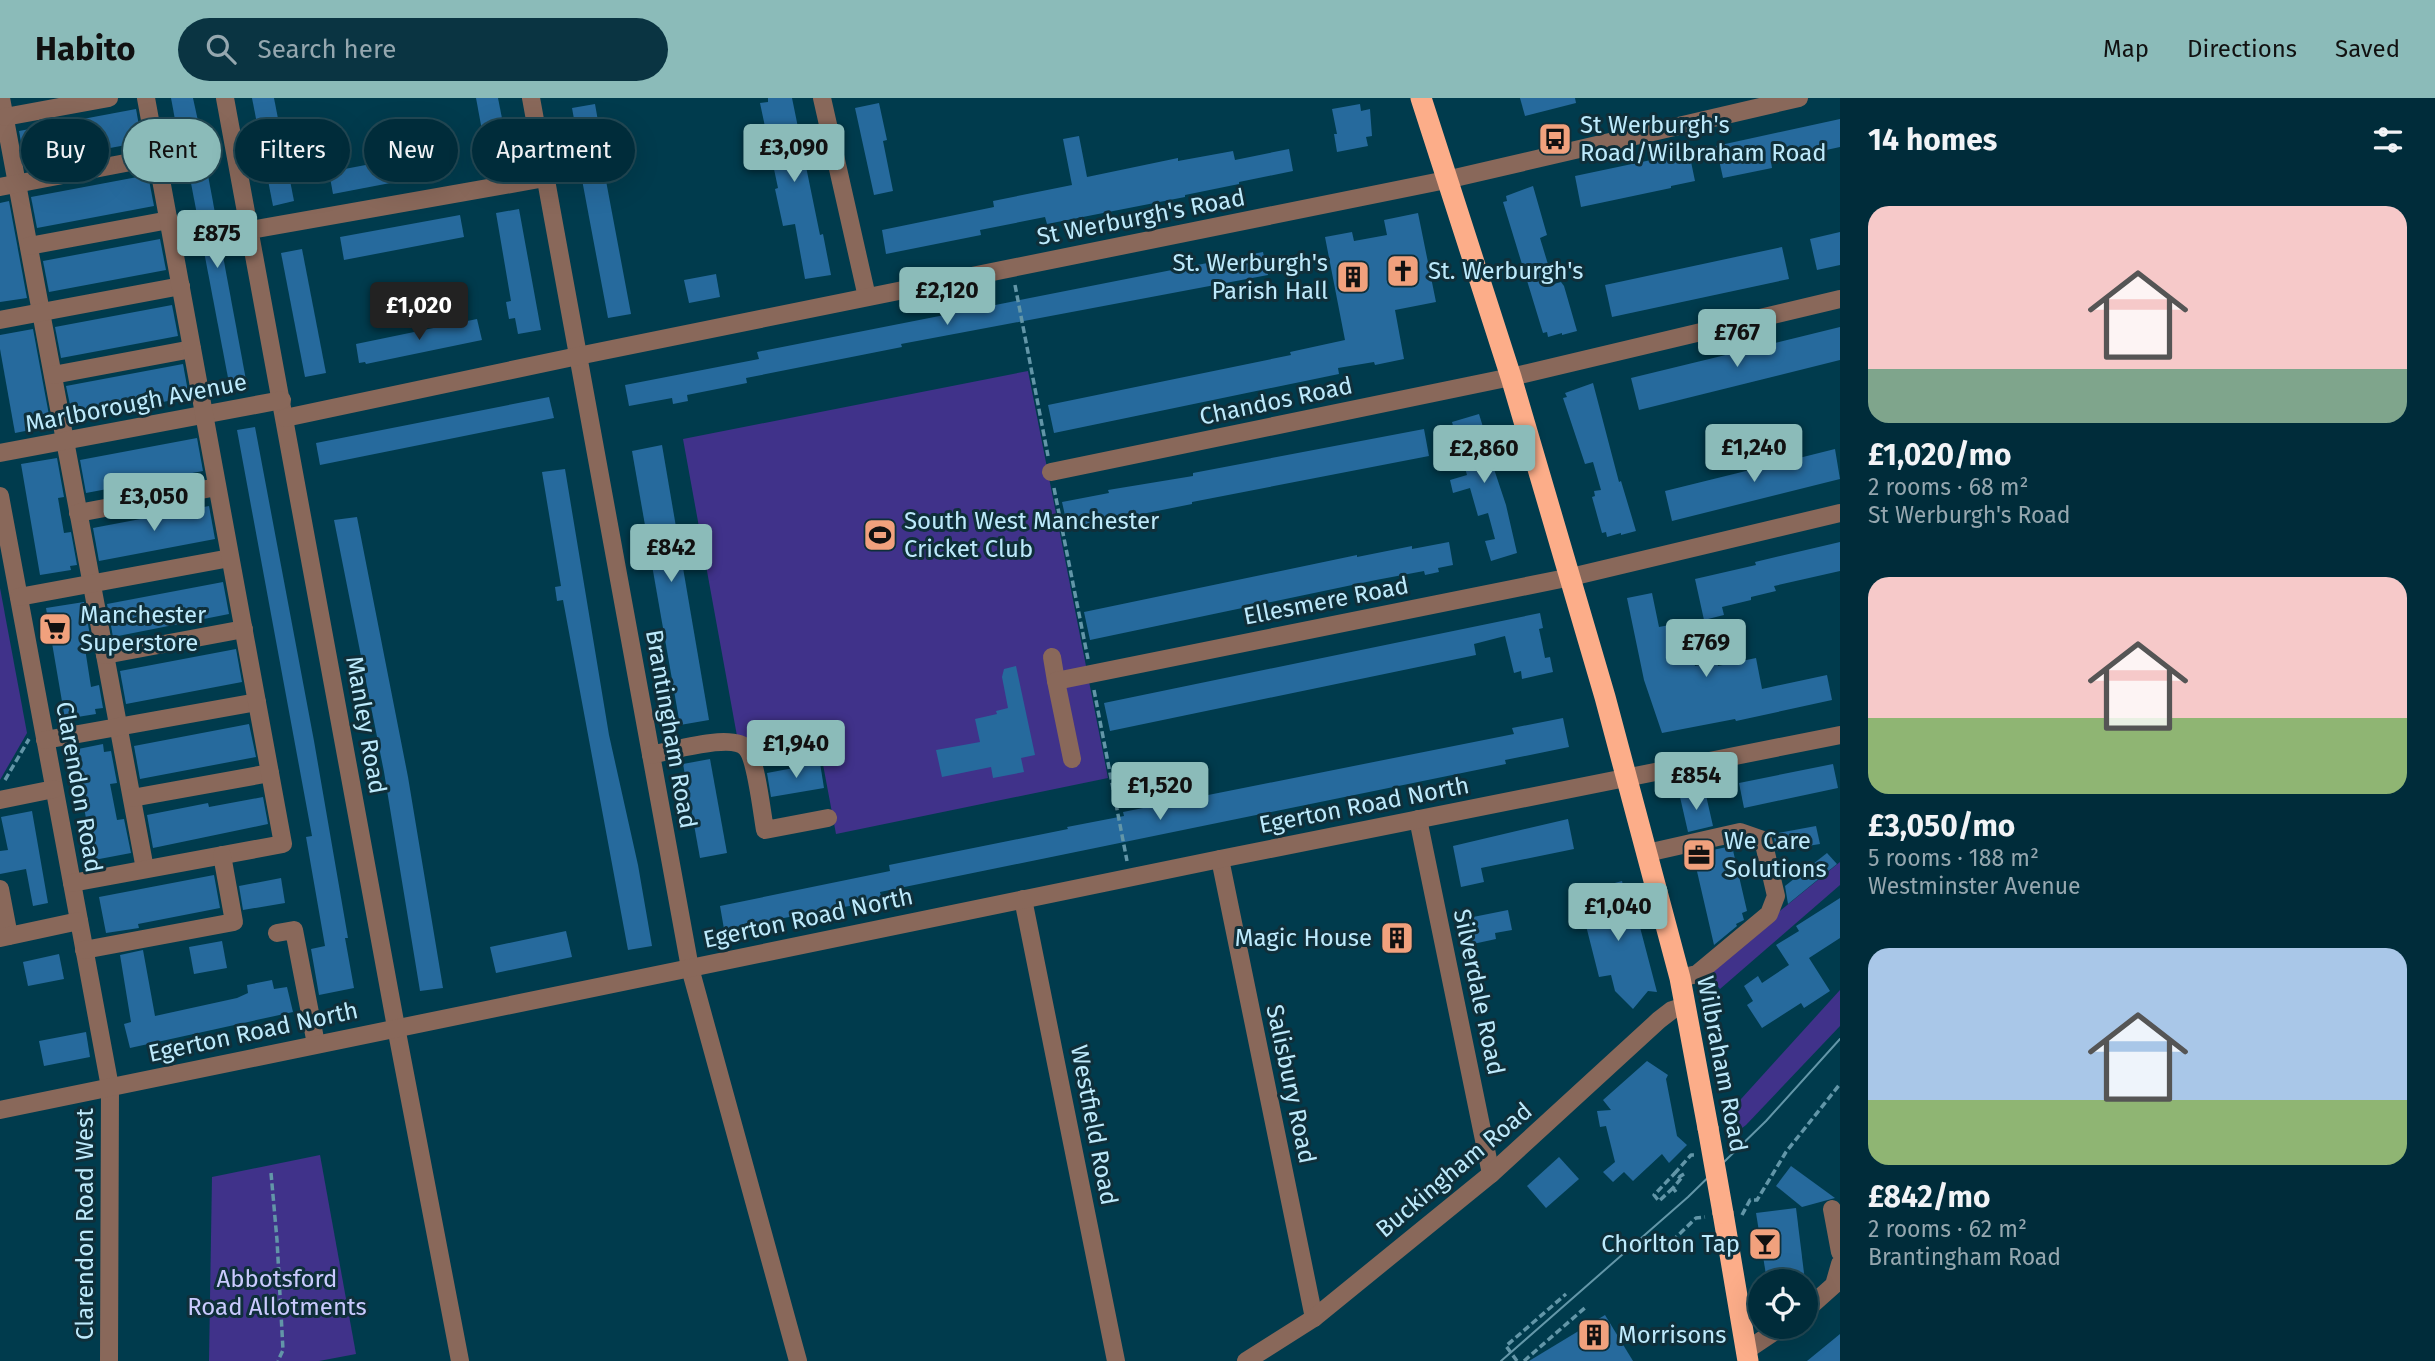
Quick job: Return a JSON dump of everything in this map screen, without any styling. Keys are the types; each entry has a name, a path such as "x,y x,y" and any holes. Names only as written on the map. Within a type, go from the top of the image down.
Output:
{"highway":[{"name":"Wilbraham Road","path":"1421,98 1511,377 1571,577 1647,853 1685,1006 1708,1128 1718,1217 1747,1356"}],"street":[{"path":"1,98 5,117 9,185 29,246 145,869"},
{"path":"5,117 109,98"},
{"path":"146,98 150,119"},
{"name":"Manley Road","path":"225,98 460,1361"},
{"name":"Brantingham Road","path":"531,98 535,119"},
{"path":"822,98 867,298"},
{"name":"St Werburgh's Road","path":"284,409 578,356 1446,180 1799,98"},
{"path":"9,185 123,163"},
{"path":"72,883 283,844 162,182"},
{"path":"251,230 522,182"},
{"name":"Brantingham Road","path":"546,182 690,968 798,1361"},
{"path":"29,246 169,220"},
{"path":"0,320 181,286"},
{"name":"Chandos Road","path":"1051,472 1511,377 1840,299"},
{"path":"53,375 192,349"},
{"name":"Marlborough Avenue","path":"0,453 204,415 284,409"},
{"path":"78,513 218,487"},
{"name":"Clarendon Road","path":"0,496 110,1087"},
{"name":"Ellesmere Road","path":"1056,681 1571,577 1840,513"},
{"path":"19,597 230,558"},
{"path":"105,655 244,629"},
{"path":"1052,657 1072,759"},
{"path":"45,738 257,702"},
{"name":"Egerton Road North","path":"0,1110 1418,818 1840,735"},
{"path":"651,755 723,741 738,743 749,751 751,757 765,830 828,818"},
{"path":"132,798 270,773"},
{"path":"2,800 54,789"},
{"name":"Silverdale Road","path":"1418,818 1491,1174"},
{"path":"1647,853 1740,832 1763,840 1776,896 1769,914 1697,974 1679,978"},
{"path":"84,950 234,922 222,855"},
{"name":"Salisbury Road","path":"1220,859 1314,1318"},
{"path":"0,889 5,937 79,921"},
{"name":"Westfield Road","path":"1023,899 1116,1361"},
{"path":"277,933 294,930 316,1044"},
{"name":"Buckingham Road","path":"1246,1361 1314,1318 1491,1174 1660,1020 1672,1010 1685,1006"},
{"name":"Clarendon Road West","path":"109,1361 110,1087"},
{"path":"1832,1209 1840,1252"},
{"path":"1818,1299 1834,1284 1840,1264"},
{"path":"1747,1356 1767,1339"}],"path":[{"path":"1011,268 1130,877"},
{"path":"2,800 4,783 27,739 45,738"},
{"path":"1665,1243 1668,1246 1696,1219 1737,1219 1743,1214 1750,1200 1757,1200 1786,1152 1840,1084"},
{"path":"1675,1173 1679,1177 1684,1174 1674,1190 1659,1200 1654,1195 1691,1155 1696,1154"},
{"path":"271,1173 283,1350 278,1361"},
{"path":"1517,1361 1506,1346 1566,1294"},
{"path":"1524,1361 1587,1306"}],"green space":[{"name":"South West Manchester Cricket Club","path":"1028,371 1108,778 836,834 819,743 780,751 737,736 683,439"},
{"path":"0,588 27,733 0,780"},
{"path":"1840,862 1840,885 1720,989 1705,972"},
{"path":"1840,990 1840,1026 1737,1132 1732,1109"},
{"name":"Abbotsford Road Allotments","path":"320,1155 356,1354 319,1361 209,1361 212,1177"}],"building":[{"path":"171,98 193,98 198,119 175,119"},
{"path":"252,98 274,98 278,119 256,119"},
{"path":"476,98 498,98 502,119 480,119"},
{"path":"768,98 792,98 820,235 823,234 831,275 805,279 795,224 783,226 760,103 768,102"},
{"path":"1520,98 1575,98 1576,103 1525,116"},
{"path":"879,103 893,191 874,195 855,108"},
{"path":"595,104 598,119 574,119 572,108"},
{"path":"1360,104 1361,111 1370,109 1372,136 1366,137 1368,146 1337,152 1332,109"},
{"path":"136,109 138,119 123,119 123,146 109,148 109,119 83,119"},
{"path":"1840,119 1840,147 1771,162 1772,168 1723,178 1716,146"},
{"path":"1079,136 1087,177 1178,158 1178,161 1233,151 1235,160 1289,149 1293,171 1185,197 1047,224 1045,217 980,230 981,235 886,254 882,230 994,207 993,201 1072,185 1063,139"},
{"path":"1689,152 1695,181 1581,207 1575,176"},
{"path":"364,165 364,182 396,182 333,194 331,182 350,182 350,168"},
{"path":"123,180 123,182 149,182 154,206 37,228 31,197"},
{"path":"191,182 209,182 246,380 229,383"},
{"path":"268,182 290,182 294,201 273,206"},
{"path":"582,182 606,182 631,314 608,318"},
{"path":"1533,186 1547,235 1540,238 1554,284 1561,282 1564,286 1577,331 1562,335 1548,337 1547,332 1543,333 1503,202 1507,201 1506,196"},
{"path":"9,201 27,298 0,302 0,203"},
{"path":"519,209 541,330 518,334 515,318 509,319 506,302 511,301 496,213"},
{"path":"1418,213 1436,302 1395,310 1404,359 1338,368 1339,374 1054,433 1048,405 1291,355 1290,352 1345,340 1325,237 1352,232 1354,241 1387,235 1384,220"},
{"path":"460,215 464,237 344,260 340,237"},
{"path":"1840,232 1840,265 1817,270 1810,239"},
{"path":"160,239 166,270 49,292 43,261"},
{"path":"1782,247 1789,279 1612,317 1605,285"},
{"path":"302,249 326,373 305,377 281,253"},
{"path":"1263,252 1268,275 901,344 902,347 746,378 747,383 687,395 688,401 673,404 672,398 629,406 625,385 759,359 757,352"},
{"path":"716,274 720,297 689,303 684,280"},
{"path":"172,305 178,336 61,358 55,327"},
{"path":"477,319 482,340 366,364 359,363 356,344"},
{"path":"1840,327 1840,360 1639,410 1631,378"},
{"path":"33,329 51,426 15,433 0,349 0,335"},
{"path":"183,364 189,397 73,419 66,386"},
{"path":"1593,383 1619,482 1621,481 1636,531 1607,537 1606,532 1602,533 1592,497 1595,496 1594,491 1601,490 1593,462 1585,464 1563,398 1567,397 1565,393"},
{"path":"549,397 554,418 320,465 316,443"},
{"path":"1479,414 1517,553 1491,561 1485,541 1495,539 1488,513 1478,516 1470,488 1453,493 1450,480 1467,475 1452,422"},
{"path":"255,427 314,741 354,988 319,995 311,949 325,946 306,837 312,836 237,430"},
{"path":"1424,429 1429,456 1142,514 1144,526 1120,530 1117,519 1068,529 1062,502 1109,493 1108,490 1193,476 1193,473"},
{"path":"197,438 203,471 86,493 80,460"},
{"path":"662,445 709,720 680,725 632,451"},
{"path":"1835,449 1840,479 1672,521 1665,491 1758,468 1756,456 1780,450 1783,462"},
{"path":"57,458 64,497 58,498 64,533 71,532 77,565 70,566 71,570 40,575 21,464"},
{"path":"565,469 609,735 638,865 652,946 628,950 563,600 557,601 555,587 561,586 542,472"},
{"path":"209,506 215,539 99,561 93,528"},
{"path":"357,517 408,777 443,988 420,991 384,772 334,520"},
{"path":"1449,542 1453,565 1438,568 1439,572 1425,575 1424,571 1376,580 1090,640 1084,612 1357,555"},
{"path":"1840,542 1840,571 1774,586 1776,591 1722,607 1724,615 1704,620 1695,579"},
{"path":"223,582 229,614 113,637 107,604"},
{"path":"1652,593 1659,627 1685,622 1695,666 1717,662 1718,666 1756,658 1762,689 1827,675 1832,700 1736,721 1735,719 1662,733 1644,680 1627,598"},
{"path":"84,602 91,641 84,642 91,687 99,685 103,708 95,709 96,714 65,719 46,608"},
{"path":"1540,613 1543,628 1539,629 1545,658 1550,657 1553,672 1522,679 1521,671 1514,673 1505,636 1474,644 1476,655 1110,731 1104,703"},
{"path":"236,649 242,682 126,704 120,671"},
{"path":"1016,666 1035,755 1021,758 1024,772 993,778 991,767 942,777 936,750 980,742 975,719 997,714 996,711 1008,708 1002,677 1004,669"},
{"path":"1563,718 1569,747 1505,760 1506,764 880,892 882,900 724,929 720,906 890,871 889,865 1068,829 1067,827 1124,816 1123,812 1514,734 1512,728"},
{"path":"249,724 256,757 140,779 134,746"},
{"path":"103,744 104,752 111,751 117,783 110,784 117,820 124,819 131,853 94,860 73,750"},
{"path":"710,759 727,853 700,858 683,764"},
{"path":"820,763 824,788 771,797 767,773"},
{"path":"1833,764 1838,788 1744,808 1739,783"},
{"path":"1705,791 1713,826 1688,832 1680,797"},
{"path":"263,797 268,824 153,848 147,815 208,803 209,807"},
{"path":"32,811 48,903 33,906 26,869 0,874 0,851 8,850 1,817"},
{"path":"1568,819 1574,849 1481,868 1484,882 1461,887 1453,846"},
{"path":"1816,826 1820,844 1777,851 1773,834"},
{"path":"1732,846 1747,911 1742,913 1744,920 1714,945 1693,854"},
{"path":"1827,853 1837,864 1788,904 1785,886"},
{"path":"214,875 220,908 138,924 139,928 106,933 99,897"},
{"path":"281,878 285,903 243,910 239,886"},
{"path":"1622,881 1630,914 1636,912 1657,992 1648,991 1633,1009 1615,991 1611,975 1599,977 1579,898 1594,894 1593,889"},
{"path":"1840,898 1840,938 1809,958 1830,991 1804,1008 1801,1003 1762,1028 1747,1005 1753,1001 1744,986 1758,976 1762,983 1789,965 1776,945 1799,931 1796,926"},
{"path":"1508,910 1512,930 1495,933 1496,939 1473,944 1468,918"},
{"name":"Magic House","path":"1407,927 1410,945 1388,950 1384,932"},
{"path":"566,931 572,957 496,973 490,947"},
{"path":"222,941 227,968 194,974 189,947"},
{"path":"143,950 155,1016 237,998 248,993 247,985 272,980 274,989 287,987 293,1012 130,1048 124,1024 131,1022 120,955"},
{"path":"59,954 64,979 28,986 23,962"},
{"path":"86,1032 90,1057 44,1066 39,1041"},
{"path":"1647,1061 1668,1075 1666,1079 1677,1136 1687,1145 1669,1163 1662,1154 1633,1181 1624,1172 1613,1182 1603,1172 1615,1162 1606,1126 1600,1127 1597,1111 1611,1110 1603,1100"},
{"path":"1559,1157 1579,1179 1546,1208 1527,1186"},
{"path":"1791,1166 1835,1198 1802,1207 1776,1186"},
{"path":"1796,1208 1804,1269 1765,1269 1756,1213"},
{"name":"Morrisons","path":"1605,1315 1633,1361 1529,1361"},
{"path":"1840,1334 1840,1361 1807,1361"}],"tram line":[{"path":"1501,1361 1688,1197 1766,1121 1840,1039"}],"place":[{"name":"St Werburgh's Road/Wilbraham Road","path":"1555,139"},
{"name":"St. Werburgh's","path":"1403,271"},
{"name":"St. Werburgh's Parish Hall","path":"1353,277"},
{"name":"South West Manchester Cricket Club","path":"880,535"},
{"name":"Manchester Superstore","path":"55,629"},
{"name":"We Care Solutions","path":"1699,855"},
{"name":"Magic House","path":"1397,938"},
{"name":"Chorlton Tap","path":"1765,1244"},
{"name":"Morrisons","path":"1594,1335"}]}
